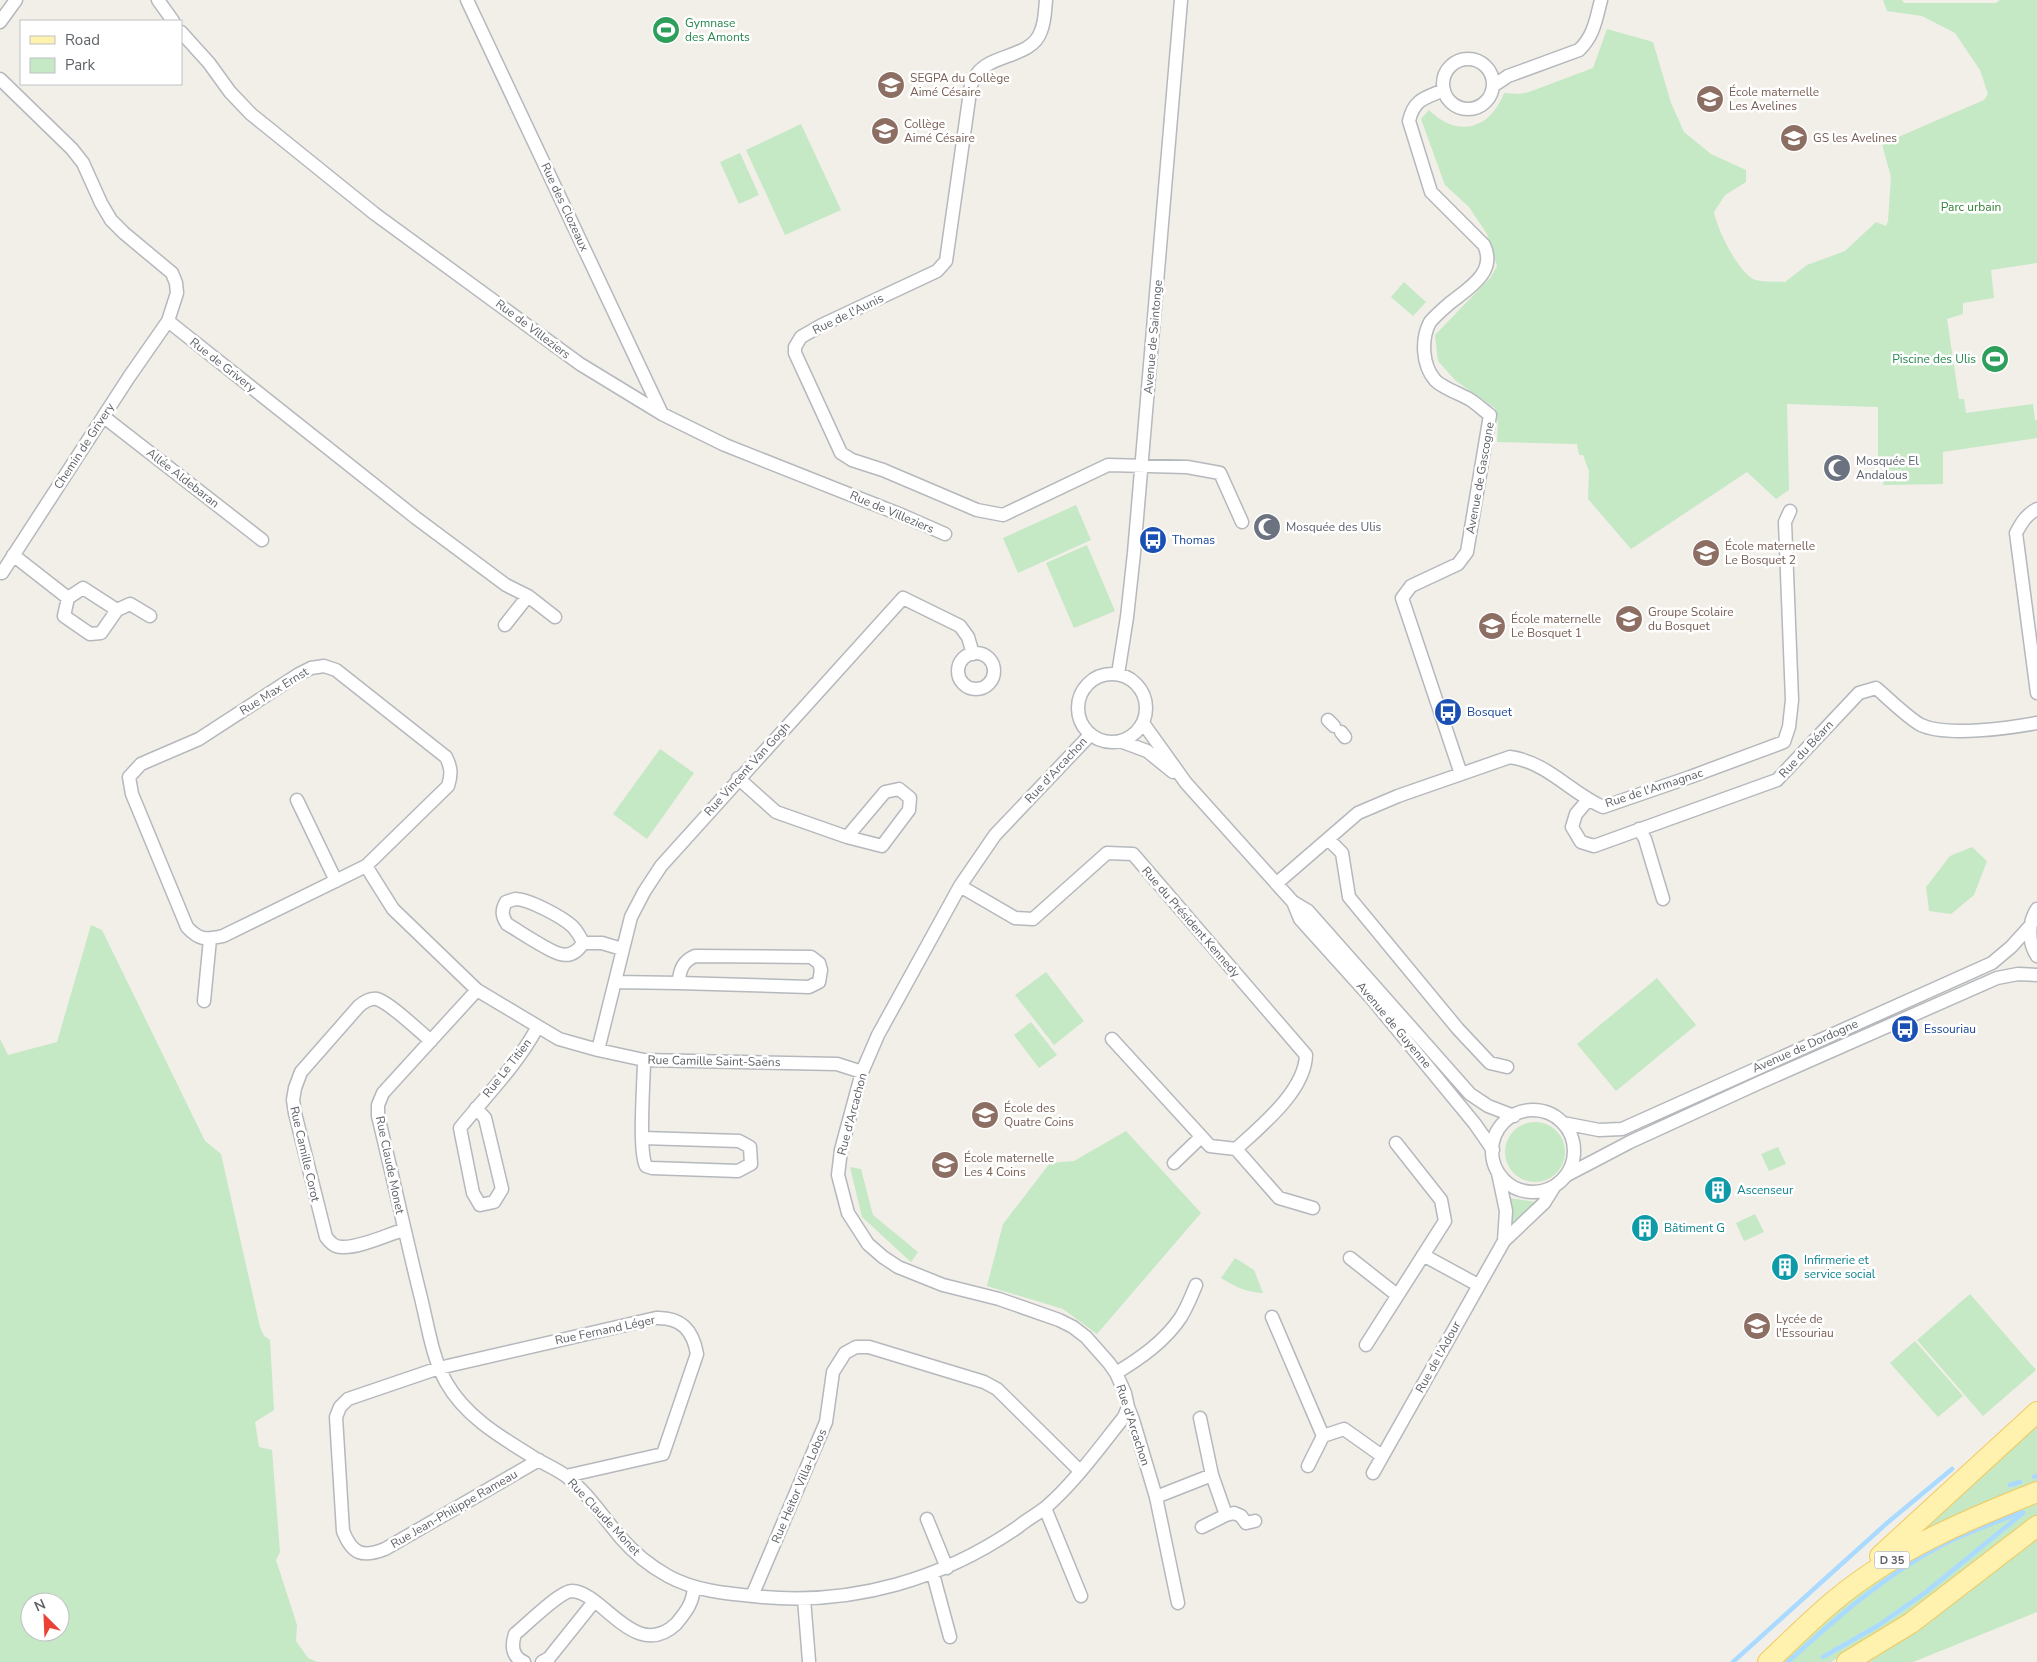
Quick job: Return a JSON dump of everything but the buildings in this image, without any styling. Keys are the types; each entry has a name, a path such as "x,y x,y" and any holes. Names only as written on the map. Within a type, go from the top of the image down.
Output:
{"main road":[{"path":"1836,1600 1851,1582 1904,1536 2037,1412"},
{"name":"D 35","path":"1768,1662 1836,1600 1898,1556 1941,1532 2037,1492"},
{"path":"1848,1662 1911,1623 2037,1526"}],"street":[{"path":"158,0 172,20"},
{"name":"Rue des Clozeaux","path":"467,0 662,414"},
{"name":"Rue de l'Aunis","path":"1046,0 1042,31 1037,39 1027,47 987,65 977,74 971,85 946,261 937,272 822,325 802,337 795,346 797,359 842,453 852,460 883,470 977,510 1003,515 1108,465 1142,465 1202,468 1220,473 1242,522"},
{"name":"Avenue de Saintonge","path":"1118,674 1128,617 1181,0"},
{"path":"1493,86 1488,70 1482,64 1474,60 1466,60 1450,67 1446,74 1444,90 1452,103 1467,109 1482,105 1487,100 1493,86 1508,76 1579,50 1588,42 1593,34 1601,0"},
{"path":"0,22 9,4"},
{"name":"Rue de Villeziers","path":"182,33 209,63 230,92 251,114 375,214 580,364 662,414 725,446 945,534"},
{"path":"0,79 58,134 83,163 111,220 172,273 177,293 168,321"},
{"name":"Avenue de Gascogne","path":"1444,90 1416,102 1409,121 1431,192 1484,245 1487,265 1482,276 1430,322 1426,330 1424,344 1426,360 1435,381 1470,399 1490,415 1467,552 1458,564 1411,586 1402,598 1461,774"},
{"name":"Chemin de Grivery","path":"2,573 168,321"},
{"name":"Rue de Grivery","path":"168,321 416,518 506,584 528,596 554,617"},
{"name":"Allée Aldebaran","path":"104,417 262,540"},
{"path":"2037,509 2023,520 2016,534 2037,693"},
{"name":"Rue de l'Armagnac","path":"1277,883 1358,813 1510,757 1524,759 1549,772 1588,800 1603,807 1784,742 1789,727 1792,700 1785,522 1790,512"},
{"path":"13,555 68,598"},
{"path":"117,610 83,588 68,598 64,616 90,634 101,633 117,610 130,604 150,616"},
{"path":"505,625 528,596"},
{"name":"Rue Vincent Van Gogh","path":"598,1050 631,917 661,866 738,778 903,598 960,626 968,637 973,654"},
{"name":"Rue Max Ernst","path":"324,666 336,670 446,756 452,776 448,786 366,866 222,936 210,939 197,937 186,927 132,794 129,777 141,764 199,739 311,668 324,666"},
{"path":"1108,673 1128,677 1137,683 1143,692 1146,712 1143,723 1138,731 1120,741 1099,740 1090,734 1081,722 1077,708 1083,688 1098,676 1108,673"},
{"name":"Rue du Béarn","path":"1588,800 1576,814 1572,827 1580,842 1594,846 1777,780 1858,693 1876,688 1921,725 1942,730 2011,728 2037,723"},
{"name":"Avenue de Guyenne","path":"1143,723 1186,783 1293,902 1300,918 1374,1000 1475,1124 1493,1150"},
{"name":"Rue d'Arcachon","path":"1090,734 995,835 960,886 878,1035 862,1072 841,1150 838,1176 848,1213 868,1244 898,1267 943,1285 999,1299 1059,1320 1086,1338 1116,1373 1125,1393 1156,1497 1178,1603"},
{"name":"Avenue de Guyenne","path":"1120,741 1147,751 1186,783"},
{"path":"738,778 776,812 847,837 882,846 910,810 910,798 899,789 885,792 847,837"},
{"path":"297,800 336,881"},
{"path":"1640,829 1645,839 1662,899"},
{"path":"1328,839 1342,853 1349,897 1464,1035 1490,1063 1508,1067"},
{"name":"Rue du Président Kennedy","path":"960,886 1015,918 1034,919 1107,853 1132,854 1306,1055 1306,1068 1281,1108 1236,1149"},
{"name":"Rue Camille Saint-Saëns","path":"366,866 393,909 477,990 537,1028 559,1039 644,1060 837,1064 862,1072"},
{"path":"525,899 571,926 580,934 583,943 578,951 570,954 559,954 507,924 502,917 502,910 506,902 525,899"},
{"name":"Avenue de Guyenne","path":"1293,902 1308,911 1470,1094 1488,1106 1514,1116"},
{"path":"2037,909 2031,925 2031,939 2037,956"},
{"name":"Avenue de Dordogne","path":"1563,1123 1599,1130 1622,1129 1992,963 2011,947 2031,925"},
{"path":"204,1001 210,939"},
{"path":"583,943 602,943 622,949"},
{"path":"615,982 809,987 819,982 821,970 819,963 810,957 695,956 687,960 683,966 679,975 680,983"},
{"name":"Avenue de Dordogne","path":"1567,1175 1630,1142 1997,978 2018,974 2037,975"},
{"name":"Rue Claude Monet","path":"477,990 383,1093 378,1105 378,1116 404,1230 439,1368 456,1397 469,1412 539,1460 566,1476 584,1493 638,1556 669,1576 694,1587 752,1596 804,1599 868,1592 933,1574 978,1552 1045,1508 1080,1472 1124,1417 1128,1408"},
{"name":"Rue Camille Corot","path":"404,1230 353,1246 342,1247 332,1245 326,1237 293,1100 301,1072 359,1006 367,1000 376,999 386,1004 431,1041"},
{"name":"Rue Le Titien","path":"476,1108 485,1118 502,1189 494,1202 480,1204 473,1193 460,1128 476,1108 526,1048 537,1028"},
{"path":"1112,1039 1210,1146 1236,1149 1279,1198 1313,1208"},
{"path":"643,1138 739,1141 750,1147 751,1164 738,1171 652,1168 646,1166 643,1161 643,1138 644,1060"},
{"path":"1533,1110 1554,1116 1563,1123 1571,1135 1574,1148 1573,1162 1567,1175 1554,1187 1542,1192 1529,1192 1517,1189 1507,1183 1498,1173 1494,1163 1494,1138 1502,1125 1522,1112 1533,1110"},
{"path":"1174,1163 1201,1137"},
{"path":"1366,1345 1445,1221 1441,1200 1396,1143"},
{"name":"Rue de l'Adour","path":"1498,1173 1506,1211 1504,1241"},
{"name":"Rue de l'Adour","path":"1373,1473 1504,1241 1544,1203 1554,1187"},
{"path":"1423,1255 1478,1285"},
{"path":"1350,1258 1397,1295"},
{"path":"1116,1373 1136,1361 1163,1339 1182,1316 1196,1285"},
{"path":"1272,1317 1323,1436"},
{"name":"Rue Fernand Léger","path":"439,1368 656,1318 669,1318 690,1331 696,1343 698,1354 663,1454 566,1476"},
{"name":"Rue Heitor Villa-Lobos","path":"752,1596 826,1422 833,1372 845,1353 856,1347 869,1347 984,1382 998,1389 1080,1472"},
{"name":"Rue Jean-Philippe Rameau","path":"439,1368 359,1394 348,1399 340,1407 336,1417 343,1531 348,1543 355,1551 364,1554 385,1549 539,1460"},
{"path":"1200,1418 1212,1475 1226,1515"},
{"path":"1308,1466 1323,1436 1344,1430 1382,1456"},
{"path":"1156,1497 1212,1475"},
{"path":"1045,1508 1082,1596"},
{"path":"1202,1527 1234,1513 1241,1516 1246,1523 1255,1521"},
{"path":"927,1519 947,1568"},
{"path":"933,1574 950,1637"},
{"path":"524,1662 514,1653 512,1644 515,1634 560,1596 570,1591 582,1592 627,1632 638,1638 652,1639 672,1629 693,1599 694,1587"},
{"path":"804,1599 809,1661"},
{"path":"542,1662 549,1658 593,1603"}],"green space":[{"name":"Parc urbain","path":"1883,0 1902,0 1904,3 1996,3 2000,0 2037,0 2037,263 1991,270 1994,298 1963,303 1963,314 1947,319 1959,399 1964,399 1966,413 2033,404 2035,420 2037,420 2037,438 1943,452 1943,484 1883,485 1885,457 1878,456 1878,407 1787,404 1789,490 1776,499 1747,472 1631,549 1588,499 1589,471 1583,455 1579,455 1577,444 1497,442 1498,423 1495,408 1456,381 1438,361 1435,335 1491,277 1497,266 1487,234 1469,207 1445,185 1421,119 1429,110 1440,119 1461,127 1472,126 1482,122 1498,106 1504,93 1519,94 1529,92 1593,68 1607,29 1653,42 1671,103 1684,132 1711,154 1746,170 1746,182 1725,195 1714,212 1719,228 1734,258 1753,279 1785,282 1807,265 1845,251 1876,222 1886,226 1891,177 1882,144 1984,100 1988,94 1980,70 1955,33 1922,16 1887,11"},
{"path":"801,124 841,210 785,235 746,150"},
{"path":"740,153 759,195 739,204 720,162"},
{"path":"1404,282 1426,302 1413,316 1391,297"},
{"path":"1076,505 1091,540 1018,573 1003,538"},
{"path":"1087,545 1115,611 1074,628 1046,563"},
{"path":"660,749 694,773 647,839 613,814"},
{"path":"1972,847 1987,861 1974,895 1951,914 1929,911 1926,887 1950,856"},
{"path":"91,925 102,930 205,1141 221,1154 260,1327 264,1336 270,1340 274,1410 255,1422 259,1447 272,1450 280,1552 276,1560 297,1625 296,1641 308,1658 317,1662 0,1662 0,1039 8,1055 57,1042"},
{"path":"1046,972 1084,1021 1054,1045 1015,995"},
{"path":"1657,978 1696,1025 1616,1091 1577,1044"},
{"path":"1031,1022 1057,1055 1039,1068 1014,1035"},
{"path":"1535,1122 1551,1127 1556,1131 1560,1136 1565,1152 1560,1168 1556,1173 1551,1177 1535,1182 1519,1177 1514,1173 1510,1168 1505,1152 1510,1136 1514,1131 1519,1127"},
{"path":"1126,1131 1201,1213 1097,1334 1063,1309 987,1286 1003,1224 1050,1163 1074,1161"},
{"path":"1778,1147 1786,1164 1769,1171 1761,1154"},
{"path":"850,1167 861,1169 873,1215 918,1252 911,1262 862,1217"},
{"path":"1510,1198 1536,1202 1537,1204 1509,1233 1507,1200"},
{"path":"1755,1214 1764,1232 1744,1241 1736,1223"},
{"path":"1235,1258 1254,1270 1263,1293 1251,1292 1221,1278"},
{"path":"1970,1294 2036,1370 1983,1416 1917,1340"},
{"path":"1915,1341 1963,1396 1938,1417 1890,1363"},
{"path":"2037,1420 2037,1487 1906,1546"},
{"path":"2037,1499 2037,1515 1905,1617 1831,1662 1774,1662 1822,1619 1905,1557"},
{"path":"2037,1537 2037,1612 1913,1662 1864,1662 1937,1615"}],"waterway":[{"path":"1733,1662 1887,1523 1952,1469"},
{"path":"2010,1485 2020,1482"},
{"path":"1788,1662 1861,1599 1900,1570 1952,1540 2023,1512"},
{"path":"1823,1657 1879,1625 1926,1592 2023,1513"}],"place":[{"name":"Gymnase des Amonts","path":"666,30"},
{"name":"SEGPA du Collège Aimé Césaire","path":"891,85"},
{"name":"École maternelle Les Avelines","path":"1710,99"},
{"name":"Collège Aimé Césaire","path":"885,131"},
{"name":"GS les Avelines","path":"1794,138"},
{"name":"Piscine des Ulis","path":"1995,359"},
{"name":"Mosquée El Andalous","path":"1837,468"},
{"name":"Mosquée des Ulis","path":"1267,527"},
{"name":"Thomas","path":"1153,540"},
{"name":"École maternelle Le Bosquet 2","path":"1706,553"},
{"name":"Groupe Scolaire du Bosquet","path":"1629,619"},
{"name":"École maternelle Le Bosquet 1","path":"1492,626"},
{"name":"Bosquet","path":"1448,712"},
{"name":"Essouriau","path":"1905,1029"},
{"name":"École des Quatre Coins","path":"985,1115"},
{"name":"École maternelle Les 4 Coins","path":"945,1165"},
{"name":"Ascenseur","path":"1718,1190"},
{"name":"Bâtiment G","path":"1645,1228"},
{"name":"Infirmerie et service social","path":"1785,1267"},
{"name":"Lycée de l'Essouriau","path":"1757,1326"}]}
